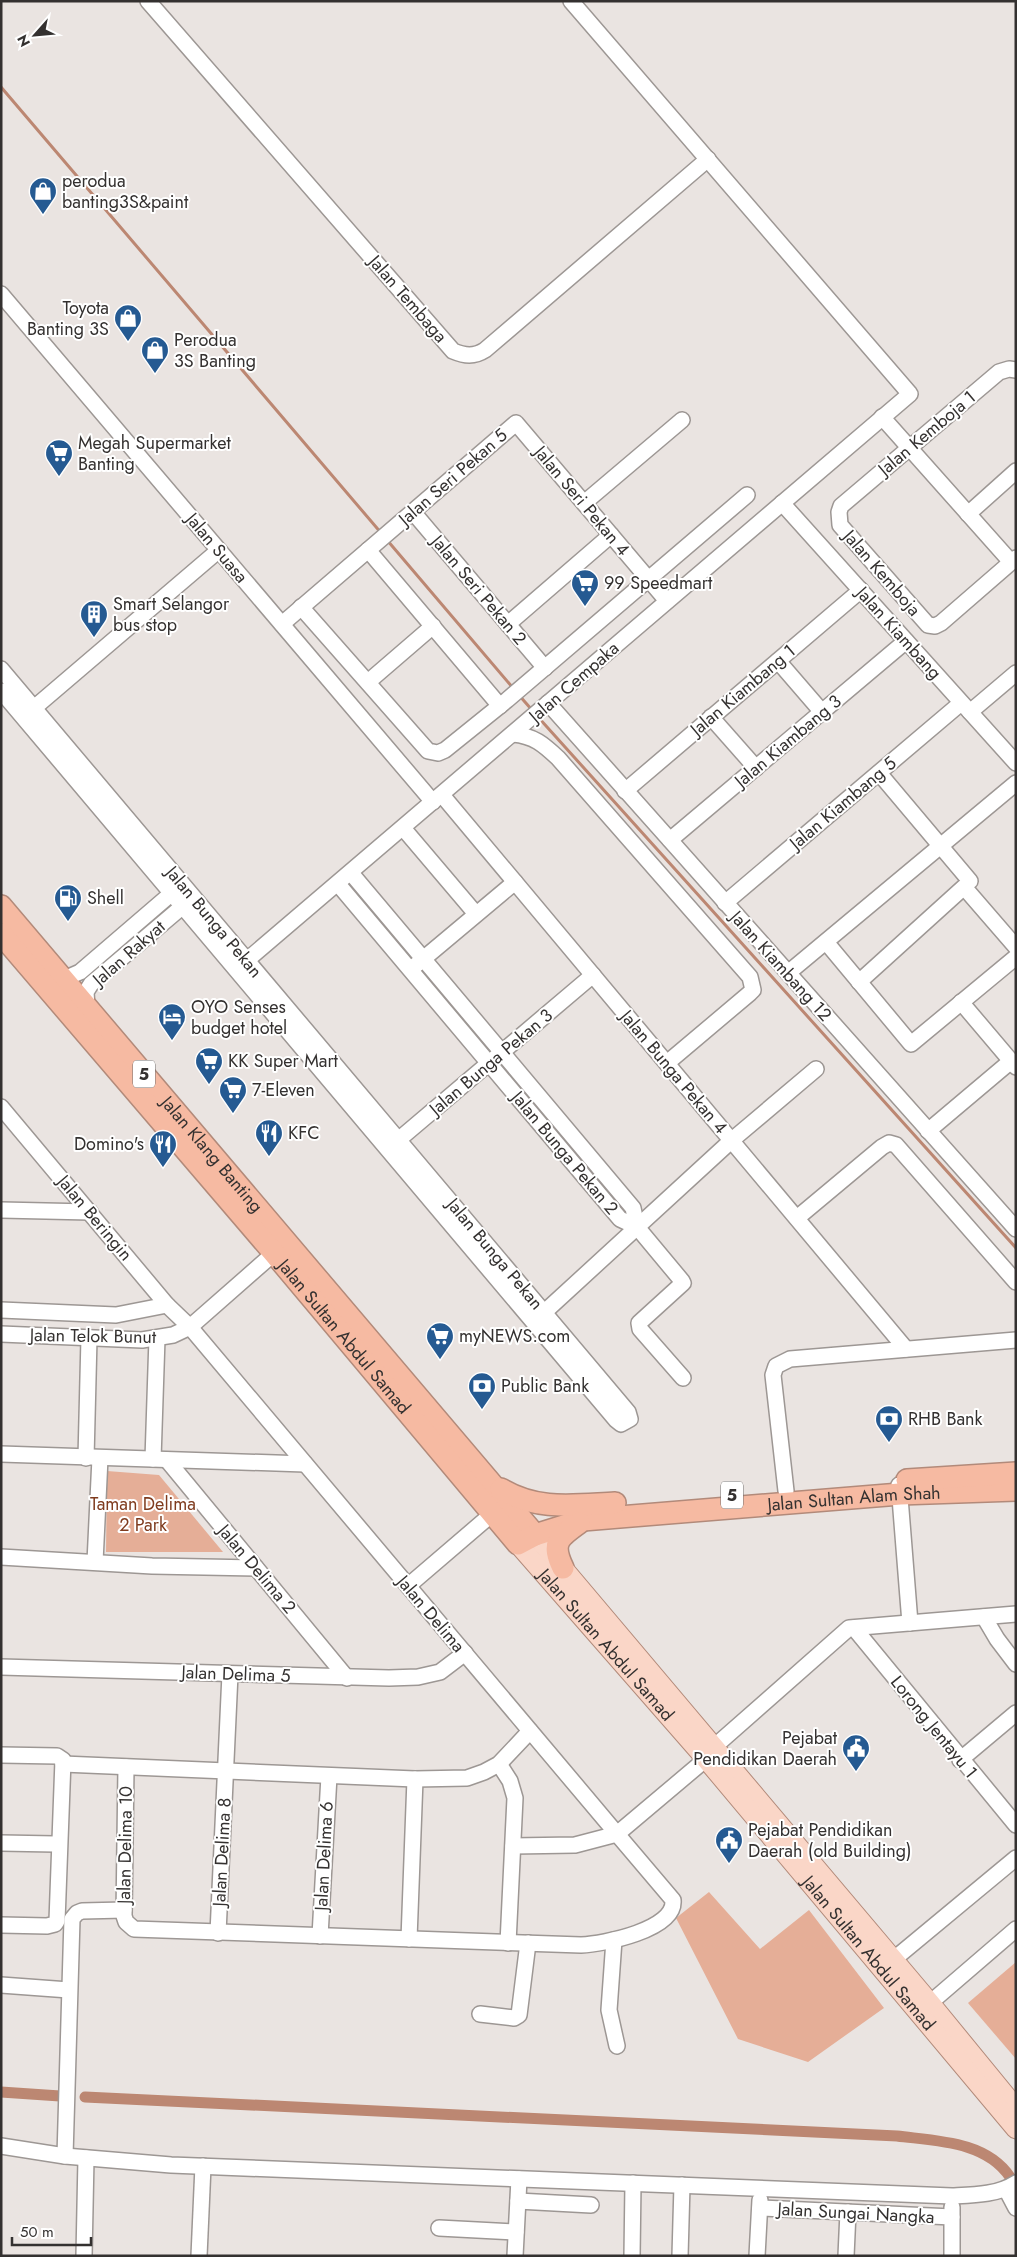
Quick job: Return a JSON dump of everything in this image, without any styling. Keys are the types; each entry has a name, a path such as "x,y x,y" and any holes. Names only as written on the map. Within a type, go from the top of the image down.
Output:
{"highway":[{"name":"Jalan Klang Banting","path":"1,906 87,1007 281,1247"},
{"name":"Jalan Klang Banting","path":"1,934 281,1247"},
{"name":"Jalan Sultan Abdul Samad","path":"281,1247 492,1484 521,1533"},
{"name":"Jalan Sultan Abdul Samad","path":"281,1247 492,1514 521,1533"},
{"name":"Jalan Sultan Alam Shah","path":"521,1533 583,1520 899,1487 1016,1472"},
{"path":"492,1484 514,1497 528,1502 566,1506"},
{"name":"Jalan Sultan Alam Shah","path":"566,1506 786,1491 899,1487 1016,1490"},
{"name":"5","path":"521,1533 566,1506"},
{"path":"563,1568 556,1548 558,1542 564,1534 583,1520"}],"main road":[{"name":"Jalan Sultan Abdul Samad","path":"521,1533 563,1568 710,1753 930,2003 1009,2111 1016,2129"},
{"name":"Jalan Sultan Abdul Samad","path":"521,1533 710,1753 1009,2111"},
{"path":"1009,2111 1016,2134"}],"street":[{"name":"Jalan Tembaga","path":"148,1 453,351 461,354 478,355 485,350 708,159"},
{"path":"571,1 708,159"},
{"name":"Jalan Cempaka","path":"242,965 910,394 708,159"},
{"name":"Jalan Suasa","path":"1,294 282,624 437,799"},
{"name":"Jalan Kemboja 1","path":"841,506 999,372 1009,368 1016,370"},
{"path":"882,417 968,514 1013,560"},
{"path":"584,503 682,420"},
{"name":"Jalan Seri Pekan 4","path":"516,423 667,601"},
{"name":"Jalan Seri Pekan 5","path":"282,624 516,423"},
{"path":"968,514 1016,471"},
{"path":"301,607 428,751 438,753 445,750 545,668 747,495"},
{"name":"Jalan Kiambang","path":"782,503 1016,763"},
{"name":"Jalan Kemboja","path":"841,506 839,512 840,525 923,622 932,626 941,623 1013,560"},
{"name":"Jalan Seri Pekan 2","path":"413,512 545,668"},
{"path":"508,624 611,535"},
{"path":"372,547 433,626 503,703"},
{"path":"34,708 219,550"},
{"name":"Jalan Kiambang 1","path":"625,790 860,590"},
{"path":"368,682 433,626"},
{"name":"Jalan Kiambang 3","path":"670,840 906,642"},
{"path":"778,661 822,712"},
{"name":"Jalan Bunga Pekan","path":"1,669 242,965 540,1317 628,1412 630,1419 621,1424 616,1420 540,1317"},
{"name":"Jalan Kiambang 5","path":"725,903 879,772 966,707 1016,673"},
{"name":"Jalan Bunga Pekan","path":"1,691 183,906 242,965"},
{"name":"Jalan Kiambang 12","path":"543,707 625,790 1016,1229"},
{"path":"711,717 756,768"},
{"path":"518,729 536,738 558,758 750,977 753,990 667,1064"},
{"path":"879,772 941,845 967,884 1016,947"},
{"path":"788,973 941,845 1012,792"},
{"name":"Jalan Bunga Pekan 4","path":"437,799 514,882 906,1349"},
{"path":"403,828 476,914"},
{"name":"Jalan Bunga Pekan 2","path":"351,873 633,1208 638,1228"},
{"path":"411,970 514,882"},
{"name":"Jalan Bunga Pekan 2","path":"338,884 620,1218 638,1228"},
{"path":"859,982 967,884"},
{"path":"64,979 80,972 172,893"},
{"name":"Jalan Rakyat","path":"87,1007 86,992 91,984 183,906"},
{"path":"826,942 911,1044 1016,957"},
{"name":"Jalan Bunga Pekan 3","path":"393,1144 593,975"},
{"path":"928,1131 1014,1064 961,1002"},
{"path":"540,1317 732,1140 816,1069"},
{"name":"Jalan Beringin","path":"1,1107 168,1304 190,1327"},
{"path":"797,1218 882,1147 888,1143 896,1145 1016,1282"},
{"path":"1,1210 90,1212"},
{"path":"638,1228 683,1283 639,1323 640,1329 683,1378"},
{"name":"Jalan Telok Bunut","path":"1,1334 89,1338 157,1338 173,1335 190,1327 281,1247"},
{"path":"1,1310 116,1315 168,1304"},
{"name":"Jalan Delima","path":"190,1327 673,1900 670,1913 646,1930 614,1940"},
{"path":"89,1338 95,1562"},
{"path":"157,1338 160,1460"},
{"path":"786,1491 773,1375 776,1366 790,1359 1016,1340"},
{"path":"1,1454 305,1464"},
{"name":"Jalan Delima 2","path":"160,1460 256,1568 348,1678"},
{"path":"899,1487 910,1623"},
{"path":"408,1586 492,1514"},
{"path":"1,1557 256,1568"},
{"path":"514,1846 575,1845 617,1834 849,1628 1016,1614"},
{"path":"984,1617 997,1639 1016,1664"},
{"name":"Lorong Jentayu 1","path":"854,1628 960,1760 1016,1825"},
{"name":"Jalan Delima 5","path":"1,1667 389,1678 428,1675 440,1672 465,1653"},
{"name":"Jalan Delima 8","path":"218,1933 230,1674"},
{"path":"960,1760 1016,1713"},
{"path":"63,1764 415,1780 467,1778 499,1764 530,1731"},
{"path":"1,1755 57,1756 63,1760 57,1921 55,1924 47,1926 1,1925"},
{"path":"499,1764 510,1781 515,1798 508,1942"},
{"name":"Jalan Delima 10","path":"125,1916 126,1767"},
{"name":"Jalan Delima 6","path":"320,1936 329,1776"},
{"path":"409,1939 415,1780"},
{"path":"1,1843 54,1844"},
{"path":"893,1960 1016,1858"},
{"path":"65,2156 72,1919 77,1913 82,1911 125,1916 134,1929 581,1945 602,1944 614,1940 609,2010 617,2046"},
{"path":"930,2003 1016,1929"},
{"path":"480,2014 514,2018 519,2015 528,1943"},
{"path":"1,1985 69,1990"},
{"path":"1,2146 65,2156 203,2166 519,2179 952,2196 980,2195 1011,2186 1016,2208"},
{"path":"84,2256 86,2158"},
{"path":"198,2256 203,2166"},
{"path":"515,2256 519,2179"},
{"path":"632,2256 633,2183"},
{"path":"680,2256 682,2185"},
{"path":"758,2256 760,2188"},
{"path":"952,2196 952,2256"},
{"path":"518,2201 591,2205"},
{"name":"Jalan Sungai Nangka","path":"760,2208 952,2217"},
{"path":"846,2256 848,2212"},
{"path":"439,2228 516,2232"}],"green space":[{"name":"Taman Delima 2 Park","path":"107,1471 159,1475 223,1552 106,1552"},
{"path":"709,1892 760,1949 809,1910 884,2008 808,2062 738,2039 676,1918"},
{"path":"1016,1962 1016,2059 968,2003"}],"waterway":[{"path":"1,87 382,534"},
{"path":"387,540 513,688"},
{"path":"518,694 532,710"},
{"path":"538,717 1016,1248"},
{"path":"1,2092 60,2096"},
{"path":"85,2097 897,2136 944,2142 974,2150 988,2156 1000,2165 1010,2177"}],"place":[{"name":"perodua banting3S&paint","path":"43,215"},
{"name":"Toyota Banting 3S","path":"128,342"},
{"name":"Perodua 3S Banting","path":"155,374"},
{"name":"Megah Supermarket Banting","path":"59,477"},
{"name":"99 Speedmart","path":"585,607"},
{"name":"Smart Selangor bus stop","path":"94,638"},
{"name":"Shell","path":"68,922"},
{"name":"OYO Senses budget hotel","path":"172,1041"},
{"name":"KK Super Mart","path":"209,1085"},
{"name":"7-Eleven","path":"233,1114"},
{"name":"KFC","path":"269,1157"},
{"name":"Domino's","path":"163,1168"},
{"name":"myNEWS.com","path":"440,1360"},
{"name":"Public Bank","path":"482,1410"},
{"name":"RHB Bank","path":"889,1443"},
{"name":"Pejabat Pendidikan Daerah","path":"856,1772"},
{"name":"Pejabat Pendidikan Daerah (old Building)","path":"729,1864"}]}
